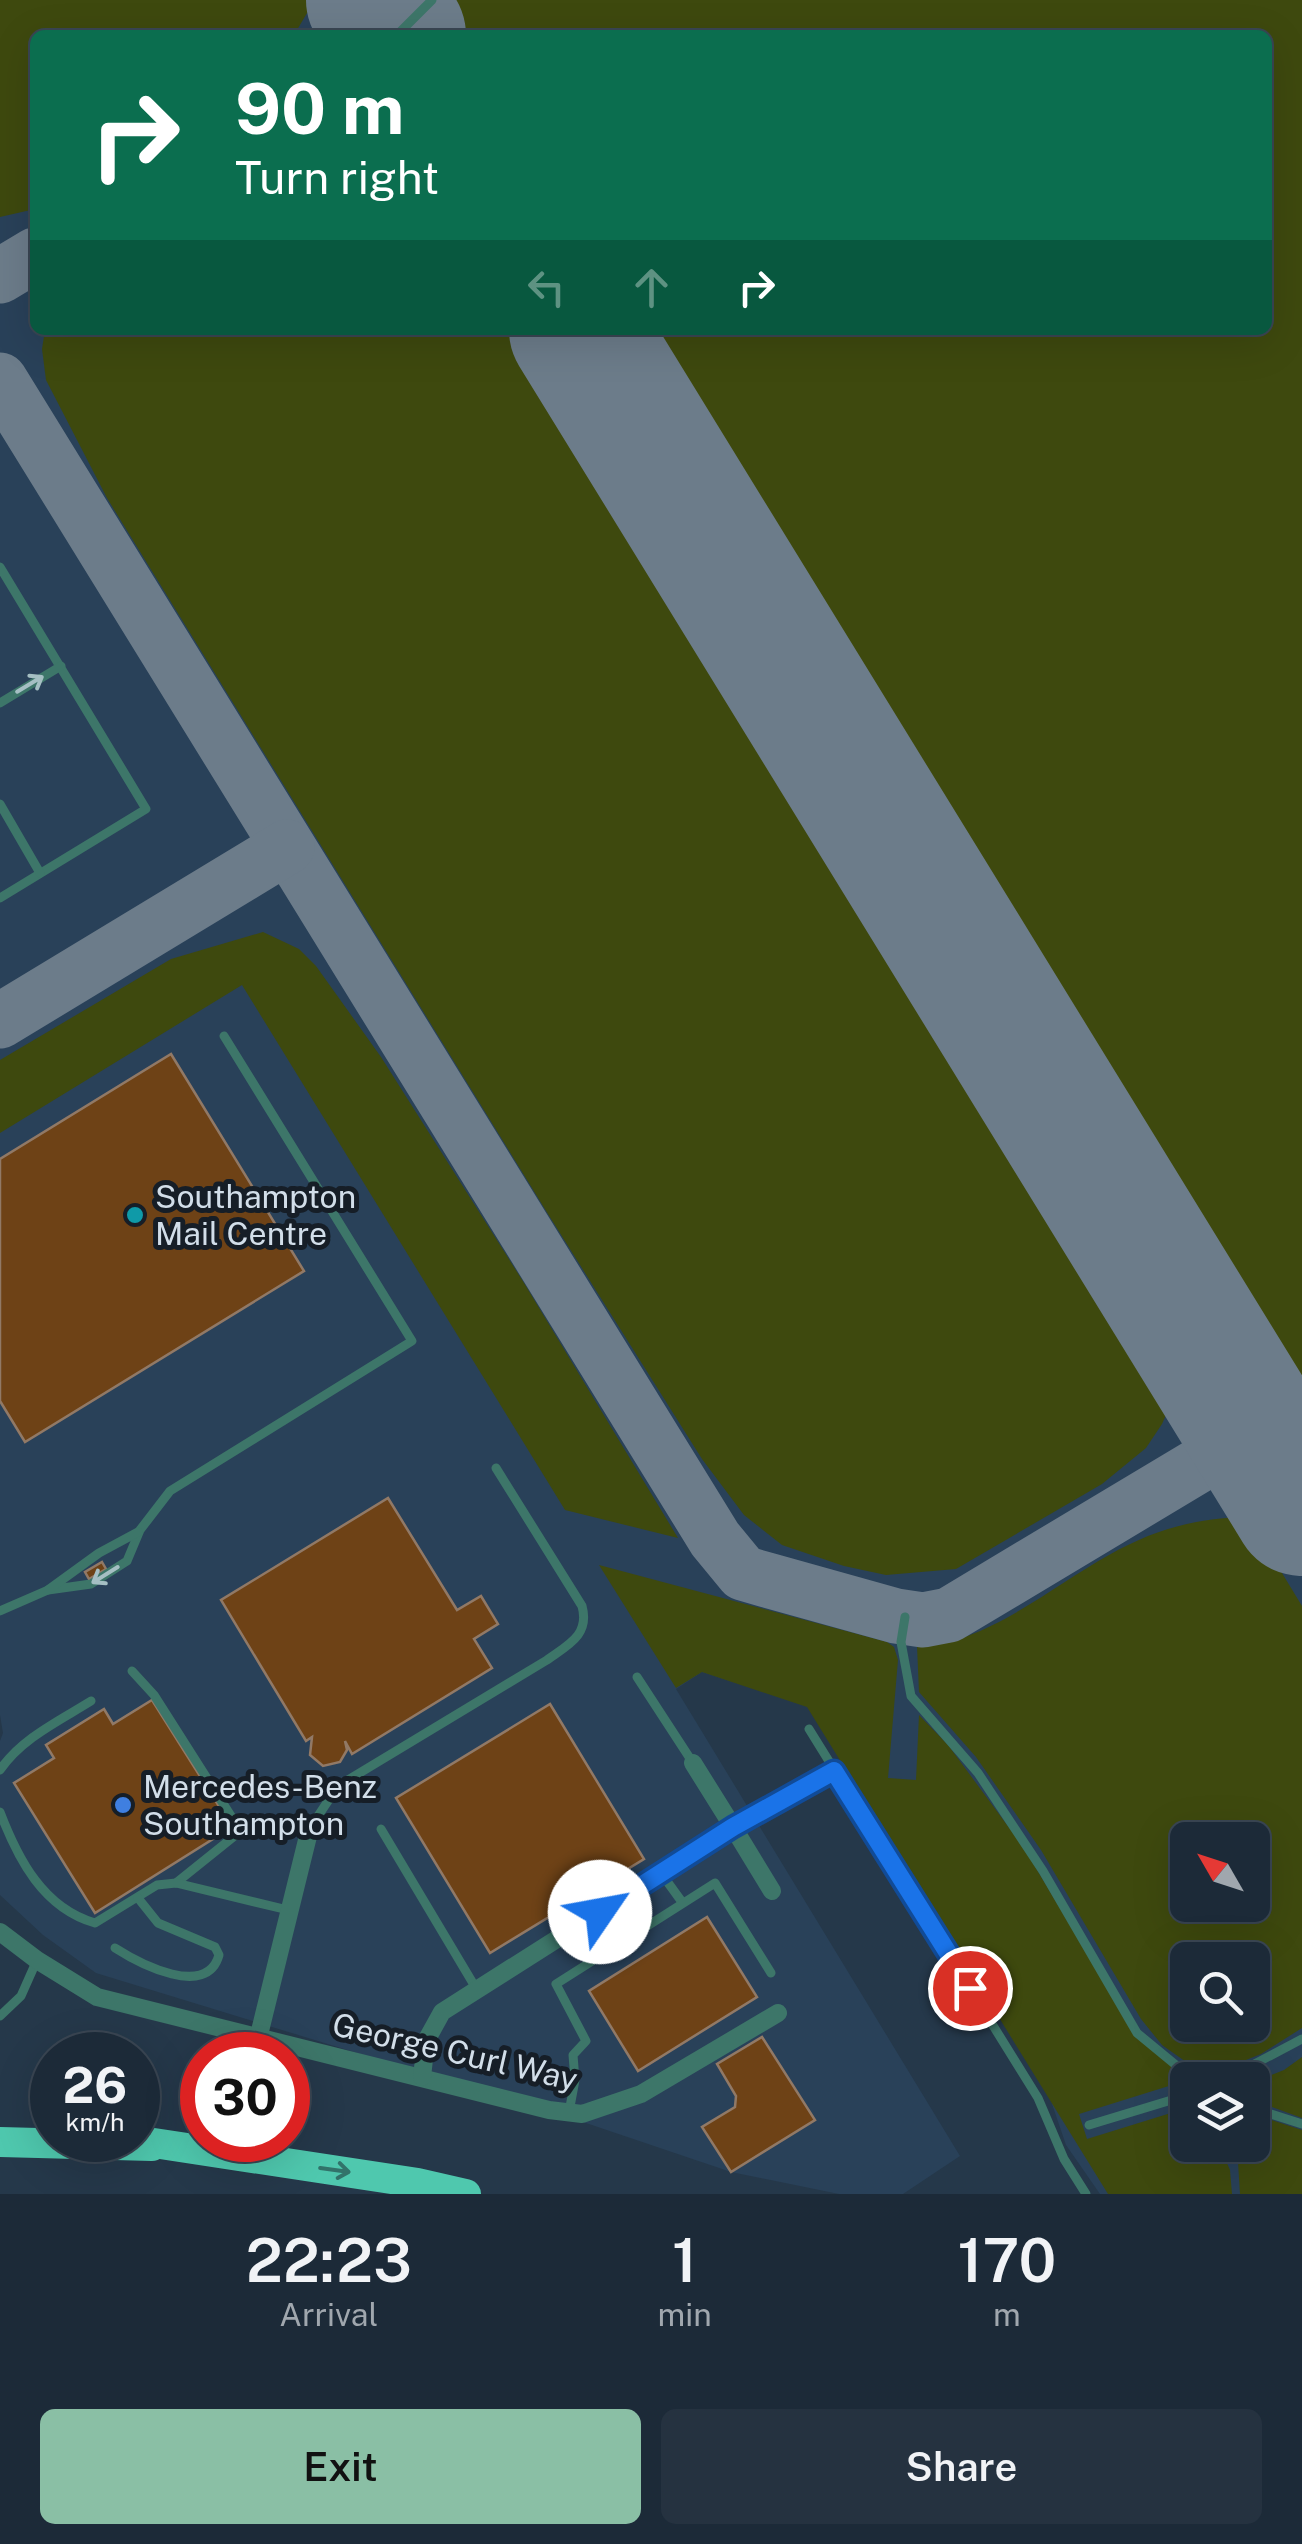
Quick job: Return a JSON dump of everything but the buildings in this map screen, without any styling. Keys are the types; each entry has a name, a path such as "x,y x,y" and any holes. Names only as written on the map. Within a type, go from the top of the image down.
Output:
{"highway":[{"path":"0,2123 30,2125"},
{"path":"0,2142 170,2146"},
{"path":"160,2144 418,2183 466,2194"}],"street":[{"path":"693,1763 772,1892"},
{"path":"422,2078 426,2041 442,2012 733,1827"},
{"path":"259,2032 310,1828"},
{"name":"George Curl Way","path":"0,1932 97,1997 234,2032"},
{"name":"George Curl Way","path":"310,2051 549,2110 582,2114 641,2094 778,2013"}],"lane":[{"path":"400,30 432,0"},
{"path":"0,567 146,809 0,898"},
{"path":"0,702 61,666"},
{"path":"0,804 40,874"},
{"path":"48,1590 97,1581 126,1561 140,1530 170,1492 412,1341 224,1036"},
{"path":"310,1828 338,1786 547,1660 577,1639 583,1629 582,1606 496,1468"},
{"path":"0,1611 48,1590 99,1553 140,1530"},
{"path":"905,1618 902,1642 911,1696 978,1773 1042,1870 1137,2033 1172,2062"},
{"path":"132,1671 154,1695 238,1827 237,1834 176,1883"},
{"path":"638,1678 693,1763"},
{"path":"0,1770 33,1737 91,1701"},
{"path":"809,1729 1038,2098 1064,2158 1086,2194"},
{"path":"733,1827 834,1771"},
{"path":"0,1812 30,1876 57,1904 79,1919 94,1924 157,1885 176,1883 288,1910"},
{"path":"381,1829 477,1990"},
{"path":"661,1873 682,1902"},
{"path":"569,2112 575,2080 573,2055 586,2041 556,1984 715,1883 770,1973"},
{"path":"115,1948 148,1966 191,1978 201,1977 217,1964 220,1955 215,1946 158,1923 138,1898"},
{"path":"0,2016 21,1996 37,1960"},
{"path":"1258,2062 1302,2039"},
{"path":"1090,2124 1170,2100"},
{"path":"1270,2114 1302,2124"}],"shaded area":[{"path":"0,0 1302,0 1302,2194 1100,2194 1066,2145 1051,2101 807,1706 702,1672 676,1689 960,2156 903,2194 839,2194 731,2172 310,2039 310,2032 289,2032 96,1973 43,1935 0,1895"}],"green space":[{"path":"0,0 311,0 313,3 297,30 30,30 30,210 0,217"},
{"path":"1302,0 1302,1401 646,335 1272,335 1272,30 459,30 442,3"},
{"path":"44,335 516,335 1172,1401 1146,1448 1102,1484 956,1569 886,1575 844,1566 782,1545 744,1515 702,1459 548,1214 107,498 46,380"},
{"path":"263,932 299,949 316,966 381,1057 678,1538 565,1510 242,985 0,1133 0,1060 171,959"},
{"path":"1248,1517 1302,1606 1302,2028 1241,2062 1186,2062 1162,2045 1141,2019 1041,1850 976,1757 919,1692 917,1646 968,1636 1017,1612 1109,1555 1143,1538 1193,1523"},
{"path":"599,1565 894,1647 898,1660 888,1778 916,1780 919,1715 948,1745 1024,1848 1134,2033 1170,2064 1170,2086 1079,2114 1087,2139 1170,2113 1170,2162 1226,2162 1232,2194 1108,2194 807,1707 702,1672 676,1688"},
{"path":"1302,2057 1302,2118 1270,2106 1270,2075"},
{"path":"1270,2120 1302,2130 1302,2194 1240,2194 1238,2162 1270,2162"}],"taxiway":[{"path":"0,276 30,258"},
{"path":"0,380 715,1539 743,1573 896,1616 923,1620 949,1615 1256,1431"},
{"path":"0,1021 287,847"}],"runway":[{"path":"375,0 394,30"},
{"path":"581,335 1302,1507"}],"place":[{"name":"Southampton Mail Centre","path":"135,1215"},
{"name":"Mercedes-Benz Southampton","path":"123,1805"}],"route":[{"path":"600,1912 733,1827 834,1771 970,1988"}]}
